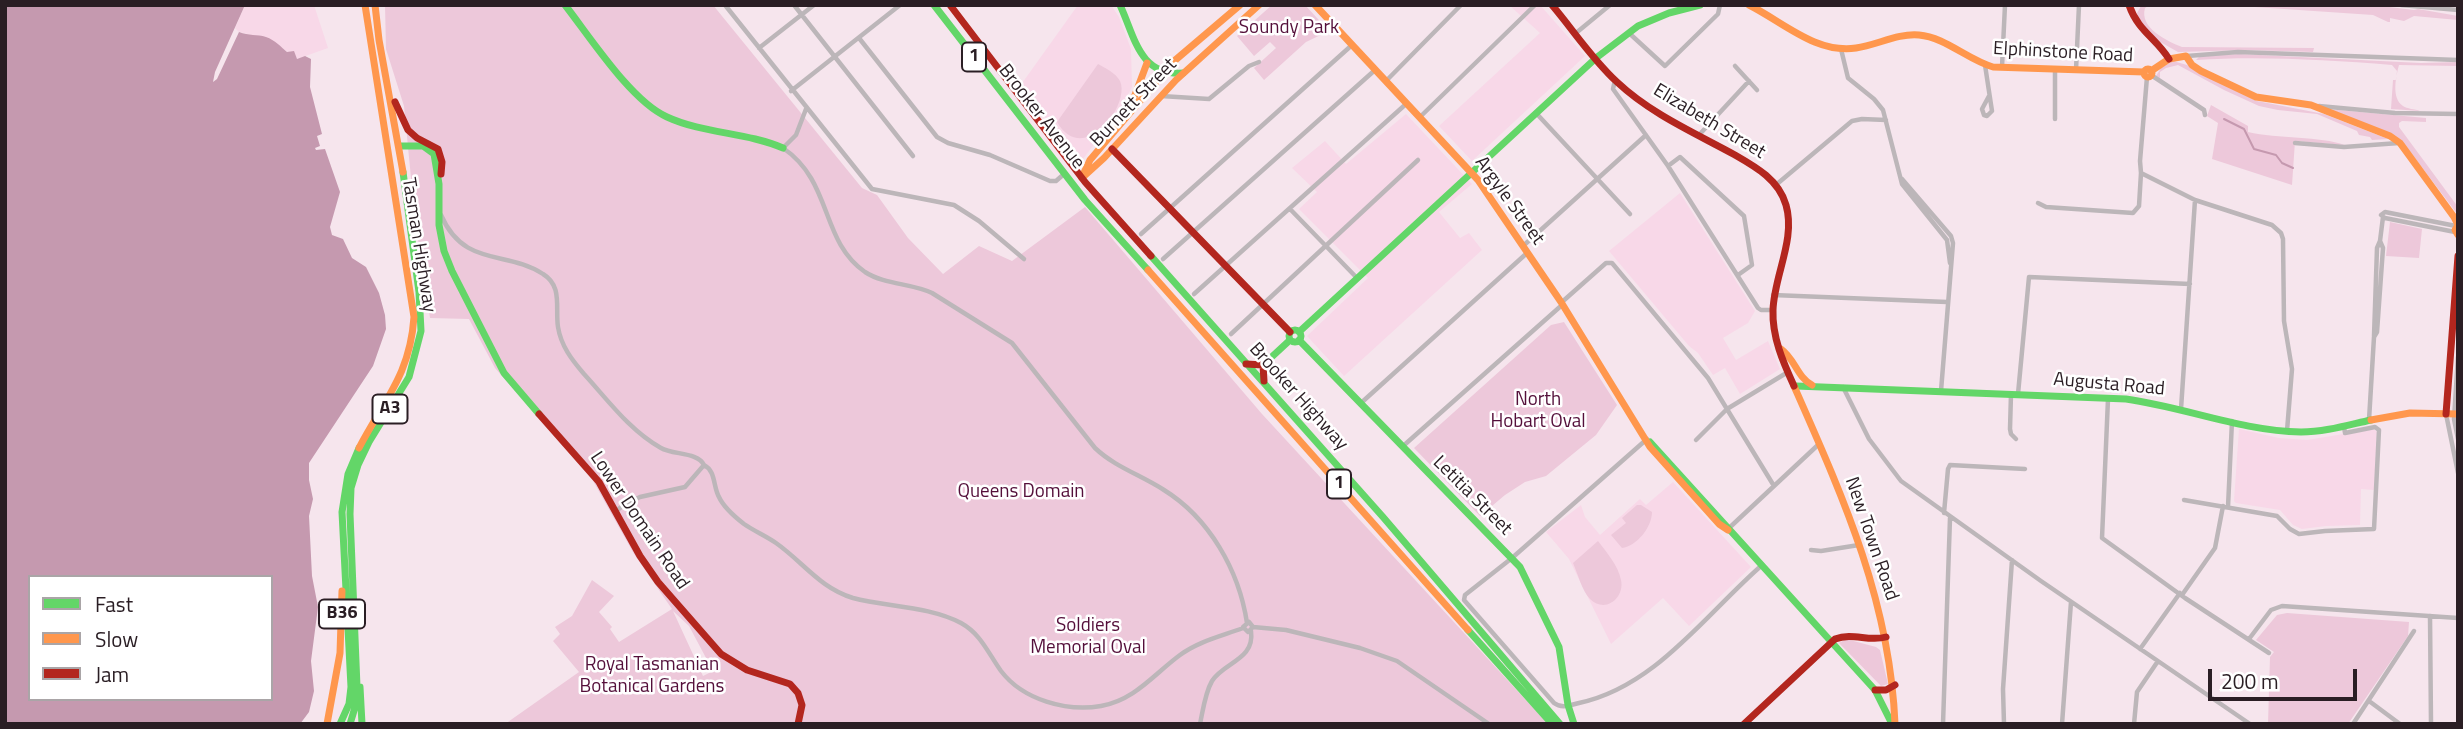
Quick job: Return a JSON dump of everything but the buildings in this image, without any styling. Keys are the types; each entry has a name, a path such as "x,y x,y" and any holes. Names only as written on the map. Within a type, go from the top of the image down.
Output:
{"main road":[{"name":"Tasman Highway","path":"340,724 349,704 351,687 342,503 351,462 363,437 398,383 412,344 414,317 365,5"},
{"path":"565,5 655,111 688,123 760,138 783,148"},
{"path":"936,8 948,5"},
{"name":"Brooker Avenue","path":"948,5 1092,190"},
{"path":"1119,5 1153,69 1164,74 1183,74"},
{"name":"Burnett Street","path":"1082,178 1090,160 1178,57 1240,5"},
{"name":"Burnett Street","path":"1082,178 1176,80 1259,5"},
{"path":"1308,5 1325,15"},
{"name":"Argyle Street","path":"1315,5 1472,173 1562,303 1647,439 1761,566 1833,641 1875,690 1893,724"},
{"name":"Elizabeth Street","path":"1552,5 1627,91 1753,166 1777,184 1786,200 1789,217 1786,244 1773,295 1774,329 1789,371"},
{"path":"1265,383 1261,372 1263,365 1596,58 1628,33 1658,17 1700,5"},
{"path":"2129,5 2138,27 2163,49 2169,59"},
{"name":"Tasman Highway","path":"350,724 356,704 357,670 349,514 351,488 369,442 409,377 421,331 421,304 398,145 379,40 376,6"},
{"name":"Elphinstone Road","path":"1754,6 1804,36 1841,49 1923,36 1985,65 2002,68 2148,74"},
{"name":"Brooker Avenue","path":"936,8 1064,174 1125,246"},
{"path":"2148,74 2169,59 2186,56 2192,65 2201,71 2256,97 2311,105 2390,136 2400,143 2454,217 2457,230"},
{"path":"1124,121 1147,62"},
{"name":"Lower Domain Road","path":"387,82 406,128 415,137 435,145 441,155 439,211 446,258 497,362 590,471 640,556 720,654 747,670 790,684 798,692 802,705 799,724"},
{"path":"383,126 398,145 420,146"},
{"path":"1097,152 1106,148 1112,149 1114,132"},
{"path":"1035,134 1050,146 1072,173 1082,178 1085,190 1125,246"},
{"path":"398,145 428,141"},
{"path":"390,168 398,145"},
{"path":"405,189 407,156 411,149 420,146"},
{"name":"Lower Domain Road","path":"420,146 428,148 435,155 439,184"},
{"name":"Letitia Street","path":"1112,149 1512,558 1527,578 1559,648 1565,706 1574,724"},
{"path":"1092,190 1092,176 1104,158 1111,156 1123,160"},
{"path":"1067,158 1079,164 1090,160"},
{"name":"Brooker Highway","path":"1092,190 1383,517 1560,724"},
{"name":"Brooker Highway","path":"1125,246 1552,724"},
{"path":"2453,414 2458,256"},
{"path":"1780,349 1787,353 1800,379 1819,387"},
{"path":"1246,364 1263,365"},
{"name":"New Town Road","path":"1789,371 1860,545 1886,637 1895,685 1893,724"},
{"name":"Augusta Road","path":"1796,386 2141,400 2287,431 2320,431 2403,413 2453,414"},
{"path":"1802,402 1807,393 1819,387"},
{"name":"B36","path":"327,724 342,631 339,536 342,503"},
{"path":"1744,724 1833,641 1847,634 1877,640 1886,637"},
{"path":"357,670 362,724"},
{"path":"1875,690 1886,690 1895,685"},
{"name":"Argyle Street","path":"1875,690 1895,701"}],"street":[{"path":"725,5 791,91 875,191 954,205 979,221 1024,259"},
{"path":"794,5 913,156"},
{"path":"759,48 814,5"},
{"path":"791,91 900,5"},
{"path":"1386,81 1461,5"},
{"path":"1420,117 1535,5"},
{"path":"1576,33 1610,5"},
{"path":"1628,33 1665,66 1718,14 1720,5"},
{"path":"2002,68 2005,5"},
{"path":"2076,70 2080,5"},
{"path":"2401,5 2457,11"},
{"path":"859,38 937,137 948,143 990,155 1050,181 1056,181 1064,174"},
{"path":"1141,234 1352,45"},
{"path":"1841,49 1848,78 1877,102 1886,120 1901,178 1951,236 1954,245 1941,391"},
{"path":"2186,56 2238,52 2458,60"},
{"path":"1160,96 1209,99 1250,66 1259,62"},
{"path":"1985,65 1989,96"},
{"path":"1735,66 1757,90"},
{"path":"2055,69 2055,118"},
{"path":"1163,259 1375,70"},
{"path":"2038,203 2046,207 2133,213 2139,206 2148,74"},
{"name":"Elphinstone Road","path":"2148,74 2204,110 2205,115"},
{"path":"1615,79 1613,89 1668,166 1759,310 1773,310"},
{"path":"1176,80 1180,97"},
{"path":"1699,135 1749,81"},
{"path":"1194,294 1407,104"},
{"path":"2311,105 2398,113 2458,114"},
{"path":"806,109 796,135 783,148 799,161 814,180 841,246 858,267 878,278 922,288 1005,338 1020,351 1095,448 1107,459 1164,490 1198,520 1217,542 1230,567 1247,622 1252,629 1252,641 1245,653 1214,678 1209,687 1200,724"},
{"path":"1536,113 1630,214"},
{"path":"1777,184 1852,121 1886,120"},
{"path":"1361,403 1646,135"},
{"path":"2295,143 2344,148 2400,143"},
{"path":"1668,166 1680,157 1745,216 1752,265 1738,275"},
{"path":"1231,334 1418,160"},
{"path":"2141,173 2195,201 2272,225 2281,233 2284,250 2284,321 2292,369 2287,431"},
{"path":"2181,409 2195,201"},
{"path":"1290,209 1357,279"},
{"path":"439,211 452,233 474,251 532,269 551,280 558,301 558,327 562,341 580,369 623,416 651,441 663,449 699,459 710,469 718,497 747,526 775,542 827,587 852,597 941,615 962,623 985,645 1007,678 1030,694 1056,705 1089,708 1118,701 1148,683 1191,648 1243,628 1247,622"},
{"path":"2369,420 2374,292 2383,218 2457,230"},
{"path":"1402,447 1609,262 1694,360 1774,486"},
{"path":"2016,439 2010,429 2029,277 2190,284"},
{"path":"1773,295 1947,302"},
{"path":"2458,357 2453,414 2458,473"},
{"path":"1696,440 1727,410 1789,371"},
{"path":"1843,387 1869,439 1901,481 1950,518 2250,724"},
{"path":"2108,398 2102,538 2269,653"},
{"path":"2453,414 2458,439"},
{"path":"2140,649 2215,548 2226,507 2232,421"},
{"path":"2184,500 2277,516 2299,534 2374,529 2379,430 2375,427 2345,433 2343,426"},
{"path":"1647,439 1512,558 1465,595 1464,600 1554,703 1565,706 1612,694 1641,676 1674,649 1761,566"},
{"path":"1728,530 1820,444"},
{"path":"615,512 640,497 685,487 705,465"},
{"path":"1944,513 1950,465 2025,469"},
{"path":"1942,724 1950,518"},
{"path":"1811,550 1860,545"},
{"path":"2004,724 2003,689 2012,560"},
{"path":"2062,724 2071,602"},
{"path":"2249,639 2271,610 2283,606 2458,618"},
{"path":"2430,616 2431,724"},
{"path":"1243,628 1247,632 1271,627 1360,648 1397,661 1489,724"},
{"path":"2353,724 2414,631"},
{"path":"2134,724 2137,692 2158,661"},
{"path":"2369,701 2400,724"}],"shaded area":[{"path":"5,5 245,5 213,82 217,79 239,32 269,38 287,52 294,51 297,59 305,56 311,59 310,87 322,134 317,136 320,146 315,148 325,149 340,192 330,227 332,235 343,239 352,258 366,267 379,293 386,329 373,366 309,463 313,499 309,516 312,576 318,607 311,661 314,691 309,712 300,724 5,724"},
{"path":"245,5 314,5 328,48 297,59 271,40 239,32 235,28"},
{"path":"1078,5 1111,5 1119,17 1131,49 1132,87 1120,110 1083,159 1078,159 1020,86"},
{"path":"1509,5 1540,5 1585,56 1472,161 1439,126 1540,33"},
{"path":"1406,114 1472,184 1439,212 1460,238 1469,233 1482,250 1344,376 1307,336 1368,278 1299,209 1317,192 1292,168 1325,141 1346,164"},
{"path":"1680,193 1755,311 1748,323 1723,338 1736,360 1768,341 1780,369 1740,394 1725,368 1713,375 1698,353 1689,346 1609,251"},
{"path":"2239,429 2279,438 2307,440 2374,429 2377,432 2374,490 2361,489 2360,525 2302,529 2293,525 2280,510 2236,503"},
{"path":"1673,482 1751,567 1689,626 1663,598 1611,644 1569,559 1546,532 1581,505 1585,517 1600,535 1640,499 1646,505"}],"green space":[{"name":"Queens Domain","path":"385,5 713,5 862,188 877,195 908,238 943,274 979,246 1012,261 1085,207 1262,414 1548,724 505,724 579,672 553,641 560,634 555,627 572,616 592,580 614,596 599,612 612,627 610,629 619,642 672,609 634,554 592,479 495,368 469,319 430,318 415,219 404,106 386,49","holes":["673,611 689,626 713,671 703,676"]},
{"name":"Soundy Park","path":"1272,5 1305,5 1329,31 1306,42 1264,80 1254,68 1276,48 1270,42 1254,56 1237,36"},
{"path":"2150,5 2145,8 2144,15 2150,28 2182,47 2314,48 2313,52 2178,52 2155,39 2141,25 2137,13 2141,6"},
{"path":"2225,5 2381,6 2458,16 2458,20 2414,16 2404,21 2390,18 2388,22 2373,15"},
{"path":"2239,54 2421,63 2458,62 2458,66 2399,65 2396,77 2397,71 2392,65 2294,59 2196,60 2200,56"},
{"path":"2173,61 2187,65 2257,101 2324,114 2388,139 2372,140 2317,114 2259,106 2178,65 2160,72 2160,78 2156,76 2161,68"},
{"path":"1098,64 1120,81 1122,91 1119,104 1103,127 1092,135 1080,138 1068,134 1057,122"},
{"path":"2393,80 2396,80 2399,102 2405,107 2420,111 2391,109"},
{"path":"2211,105 2248,126 2248,132 2324,140 2345,145 2295,141 2292,185 2212,159 2218,123 2207,116"},
{"path":"2327,109 2426,118 2426,122 2402,121 2399,127 2458,207 2458,215 2402,141"},
{"path":"2390,222 2422,229 2419,258 2386,256"},
{"name":"North Hobart Oval","path":"1564,322 1617,405 1596,435 1546,476 1525,482 1480,516 1414,448 1551,325"},
{"path":"1637,505 1652,512 1649,524 1638,540 1622,548 1611,535 1626,523 1622,518"},
{"path":"1598,541 1615,564 1621,580 1617,598 1602,605 1587,596 1573,563"},
{"path":"2287,613 2409,622 2408,636 2348,724 2268,724 2270,657 2274,652 2256,640 2277,615"},
{"path":"1846,639 1880,650 1888,684 1881,686 1839,643"}],"waterway":[{"path":"2224,119 2244,129 2254,149 2276,155 2282,163 2293,168"}],"traffic: fast":[{"path":"565,5 625,83 653,109 681,123 783,148"},
{"path":"934,5 1085,200 1148,270"},
{"path":"1120,5 1135,41 1148,61 1168,72 1183,73"},
{"path":"1299,332 1596,58 1638,26 1669,13 1700,5"},
{"path":"400,146 423,146 434,154 439,184 439,225 444,251 452,271 504,373 539,414"},
{"path":"350,724 356,704 357,687 351,488 369,442 409,377 421,331 419,292 403,172"},
{"path":"1151,256 1383,517 1560,724"},
{"path":"1295,330 1301,336 1295,342 1289,336 1295,330"},
{"path":"1263,365 1290,340"},
{"path":"1299,340 1520,567 1559,647 1568,705 1574,724"},
{"path":"1796,386 2126,399 2279,431 2328,430 2371,420"},
{"path":"1650,442 1875,690 1892,724"},
{"path":"340,724 349,704 351,687 342,512 348,474 359,448"},
{"path":"1468,630 1552,724"},
{"path":"360,687 362,724"}],"traffic: slow":[{"path":"359,448 401,371 412,337 414,317 365,5"},
{"path":"375,5 403,172"},
{"path":"1082,177 1090,160 1173,62 1240,5"},
{"path":"1082,178 1176,80 1259,5"},
{"path":"1315,5 1478,180 1561,302 1650,447 1719,524 1728,530"},
{"path":"1749,5 1814,42 1841,49 1919,35 1938,40 1993,67 2144,72"},
{"path":"2151,71 2169,59 2186,56 2192,65 2201,71 2256,97 2311,105 2390,136 2400,143 2454,217 2458,225 2455,230 2458,235"},
{"path":"1129,111 1147,63"},
{"path":"2148,69 2152,73 2148,77 2144,73 2148,69"},
{"path":"1148,270 1468,630"},
{"path":"1781,349 1812,385"},
{"path":"1794,386 1846,509 1874,592 1884,635 1895,724"},
{"path":"2371,420 2410,413 2458,414"},
{"path":"327,724 340,653 342,591"}],"traffic: jam":[{"path":"950,5 1085,182 1151,256"},
{"path":"1552,5 1599,64 1630,93 1674,122 1751,164 1778,188 1786,205 1788,231 1774,297 1773,320 1779,349 1794,386"},
{"path":"2129,5 2142,28 2169,59"},
{"path":"395,102 408,130 438,149 442,162 441,174"},
{"path":"1112,149 1290,332"},
{"path":"2446,414 2458,256"},
{"path":"1246,364 1263,365 1264,381"},
{"path":"539,414 599,482 640,556 658,582 721,654 747,670 790,684 798,693 802,705 798,724"},
{"path":"1744,724 1835,639 1848,636 1886,637"},
{"path":"1875,690 1886,690 1895,685"}],"park label":[{"name":"Soldiers Memorial Oval","path":"1088,637"},
{"name":"Royal Tasmanian Botanical Gardens","path":"652,676"}]}
